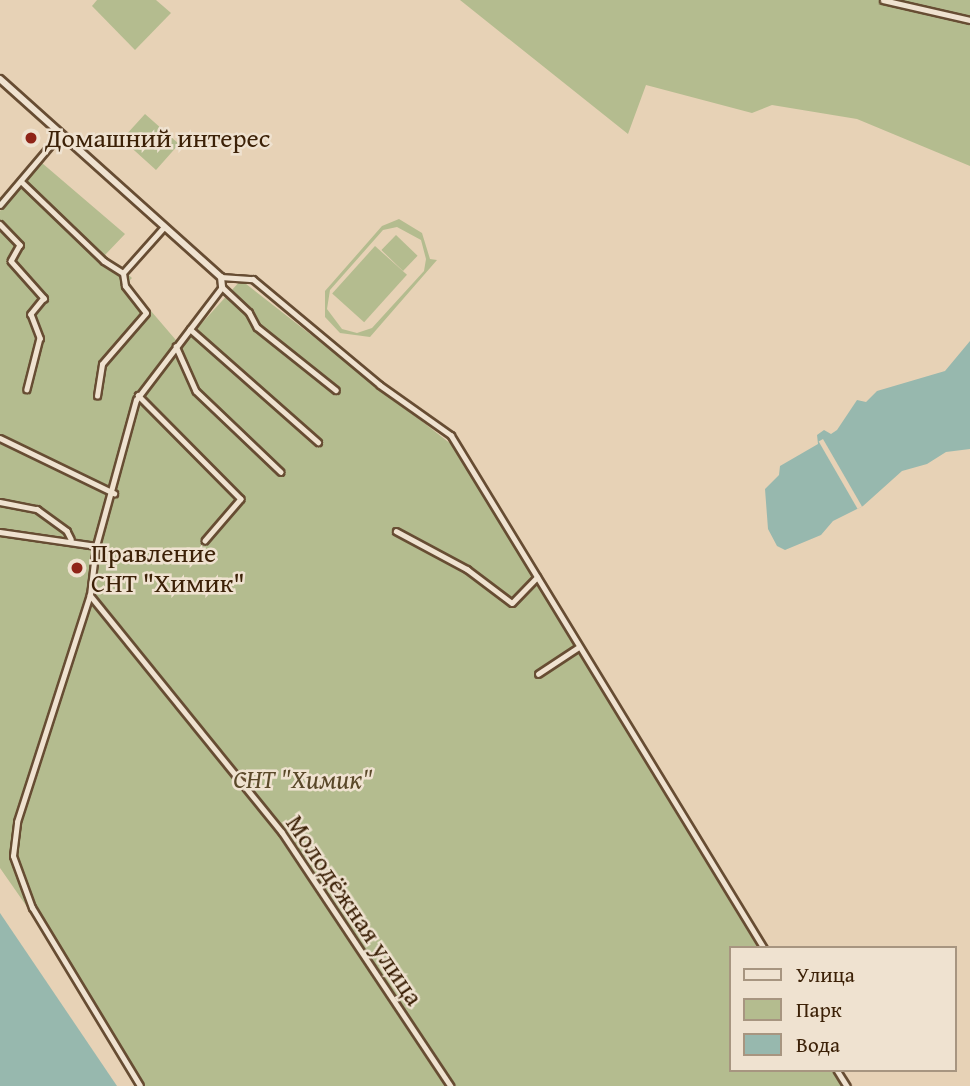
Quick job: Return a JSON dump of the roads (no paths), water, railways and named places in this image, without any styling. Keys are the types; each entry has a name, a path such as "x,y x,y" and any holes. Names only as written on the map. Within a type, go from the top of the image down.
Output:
{"street":[{"path":"883,0 970,20"},
{"path":"0,79 220,277 222,287 249,312 257,327 336,390"},
{"path":"0,205 60,134"},
{"path":"21,181 104,261 123,273 125,286 146,313 102,364 97,396"},
{"path":"0,224 20,245 11,261 44,298 32,314 40,338 27,388"},
{"path":"123,273 164,227"},
{"path":"220,277 253,279 380,385 451,435 763,946"},
{"path":"140,1086 32,908 13,856 17,822 90,595 96,546 114,493 138,396 222,287"},
{"path":"190,329 318,442"},
{"path":"176,346 196,391 281,472"},
{"path":"138,396 241,499 205,541"},
{"path":"0,438 114,493"},
{"path":"0,502 37,509 67,531 71,539"},
{"path":"396,531 467,569 512,603 537,577"},
{"path":"0,532 71,539 96,546"},
{"name":"Молодёжная улица","path":"90,595 282,832 451,1086"},
{"path":"538,674 579,646"}],"water":[{"path":"970,341 970,449 946,452 927,464 902,471 863,506 833,521 821,535 785,550 777,546 768,529 765,489 779,475 780,466 818,444 817,435 824,430 831,434 837,430 857,400 866,402 877,391 945,371"},
{"path":"0,913 117,1086 0,1086"}],"place":[{"name":"Домашний интерес","path":"31,138"},
{"name":"Правление СНТ \"Химик\"","path":"77,568"}],"park label":[{"name":"СНТ \"Химик\"","path":"303,779"}]}
